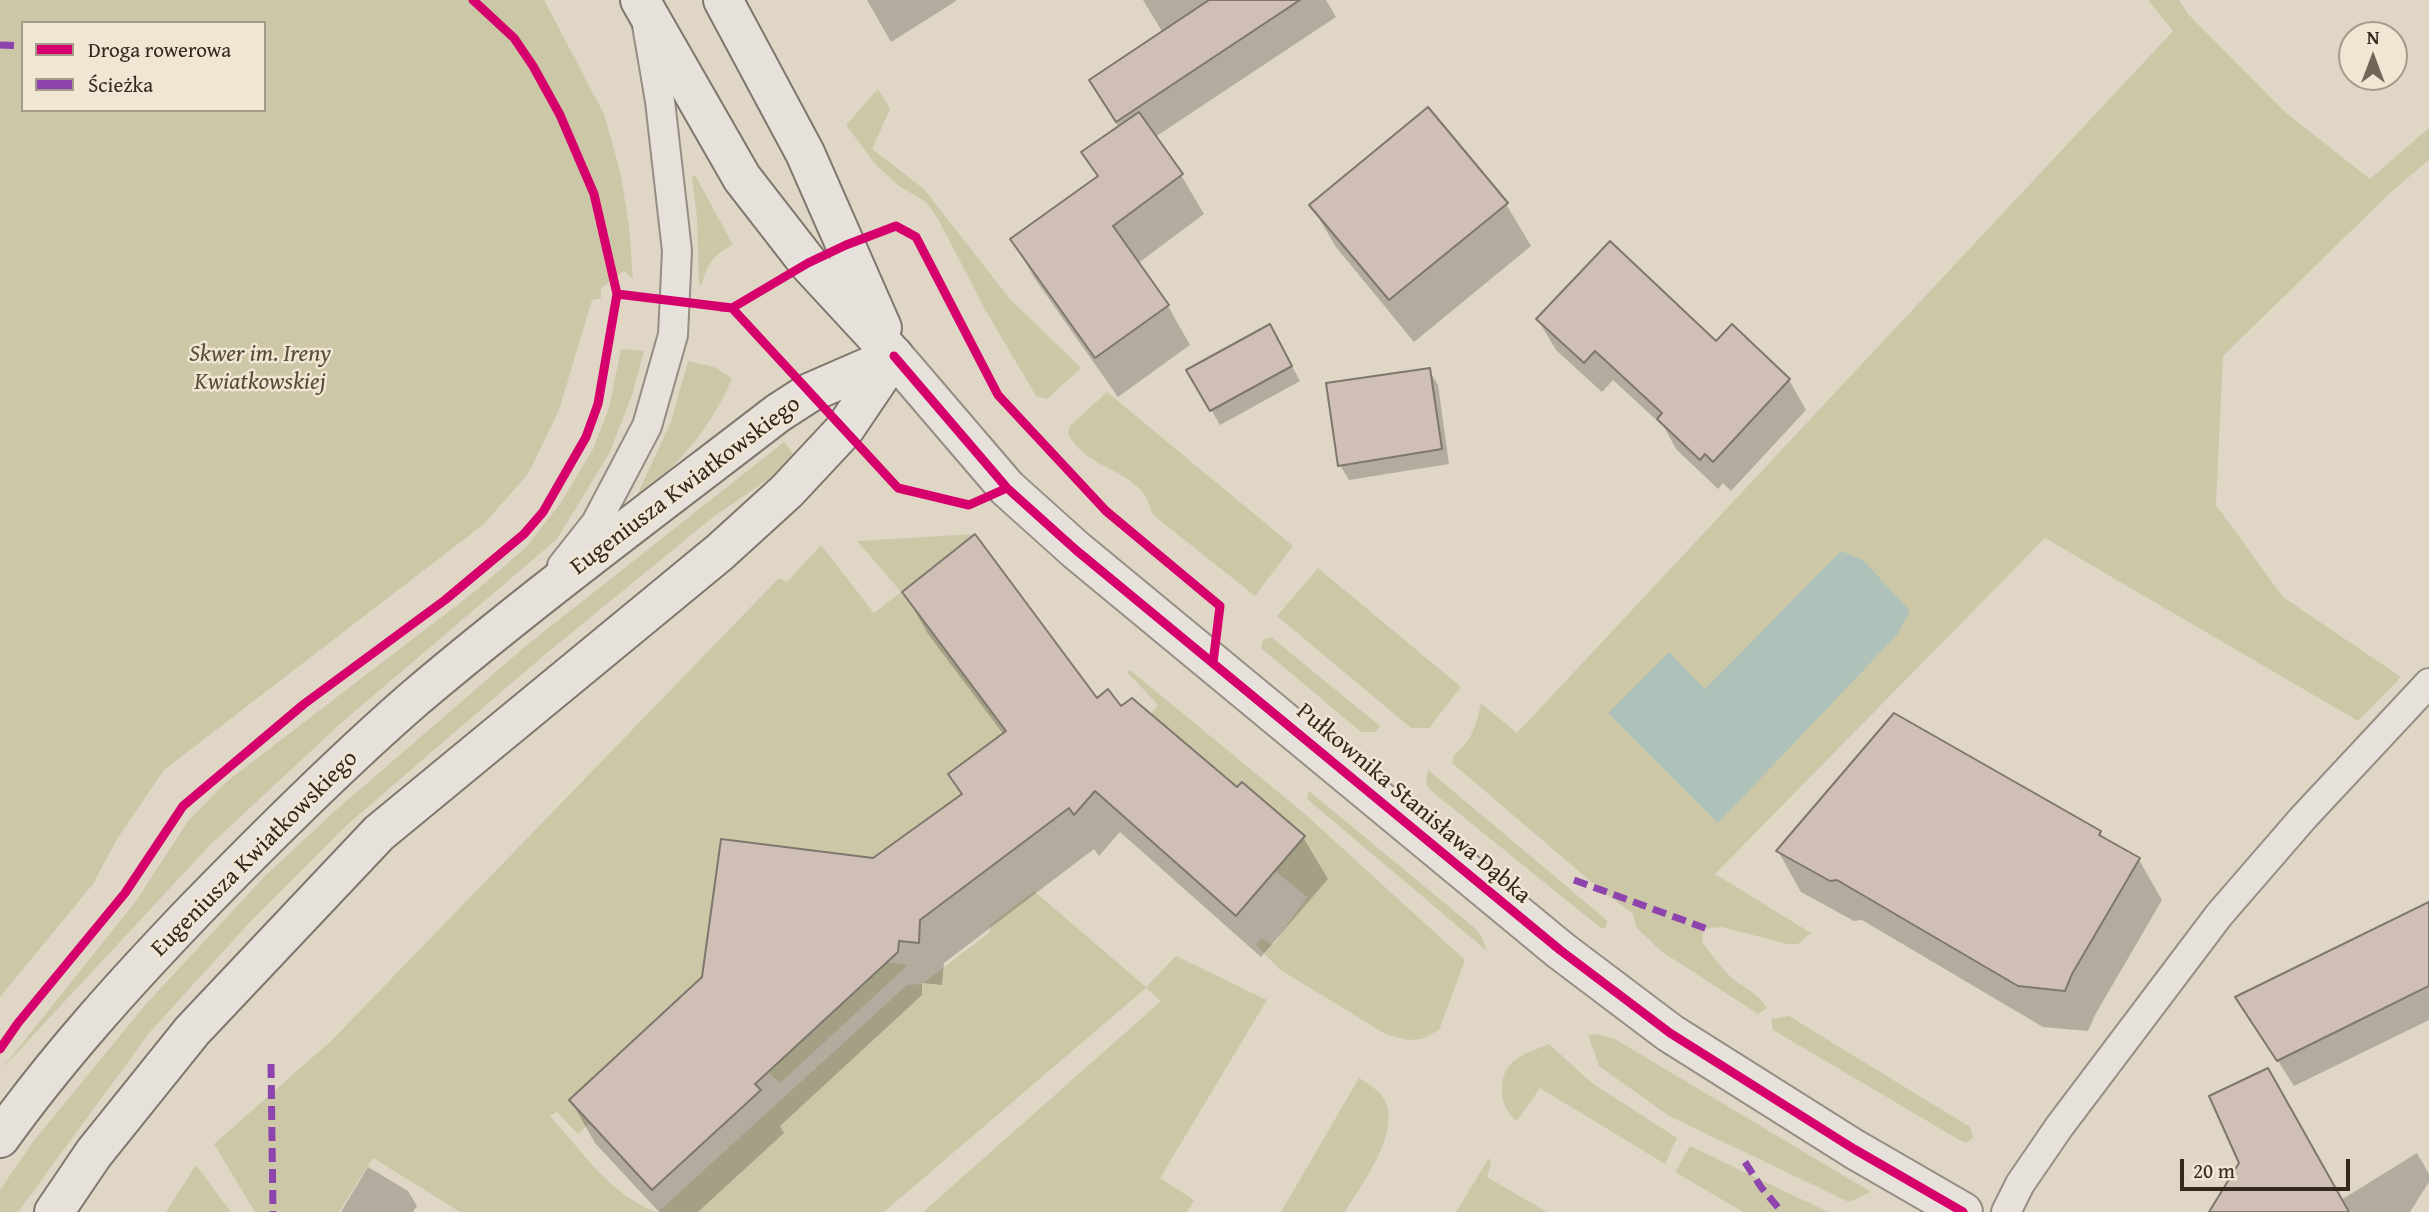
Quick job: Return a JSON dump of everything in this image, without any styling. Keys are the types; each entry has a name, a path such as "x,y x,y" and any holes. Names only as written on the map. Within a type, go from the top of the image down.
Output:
{"main road":[{"name":"Pułkownika Stanisława Dąbka","path":"723,0 805,153 894,356"},
{"name":"Pułkownika Stanisława Dąbka","path":"642,4 742,178 808,262 894,356 1007,488 1066,541 1560,950 1670,1033 1854,1149 1963,1212"},
{"name":"Eugeniusza Kwiatkowskiego","path":"0,1139 34,1091 156,951 296,806 415,699 533,602 778,413 809,393 894,356"},
{"path":"54,1212 94,1153 192,1031 379,833 720,552 787,491 844,430 894,356"}],"lane":[{"path":"533,602 596,523 647,426 673,335 677,251 660,101 642,4"},
{"path":"2006,1212 2020,1184 2059,1127 2219,915 2303,818 2429,683"}],"green space":[{"name":"Skwer im. Ireny Kwiatkowskiej","path":"0,0 544,0 604,114 620,171 629,225 633,279 624,271 601,288 601,298 592,300 559,410 528,474 484,524 164,770 117,839 93,884 0,997"},
{"path":"2148,0 2179,0 2189,15 2285,112 2370,179 2429,128 2429,160 2389,194 2223,356 2216,505 2283,597 2401,677 2358,721 2045,538 1715,874 1811,933 1798,944 1787,944 1722,927 1703,929 1702,942 1716,961 1767,1008 1758,1014 1661,951 1636,927 1633,914 1452,763 1454,755 1470,738 1481,703 1517,733 2173,31"},
{"path":"878,89 890,109 872,149 924,189 1010,299 1081,368 1047,399 1036,396 926,202 899,186 876,165 846,125"},
{"path":"695,175 733,245 712,260 702,284 699,285 697,218 692,176"},
{"path":"621,349 644,351 633,392 610,452 557,539 339,725 210,845 0,1071 136,901 188,821 226,782 478,589 526,547 560,504 593,449 609,408"},
{"path":"688,361 714,367 732,378 705,428 643,497 638,493 671,422"},
{"path":"1107,392 1293,546 1255,596 1152,514 1145,496 1135,485 1074,444 1068,433 1070,426"},
{"path":"784,442 797,459 712,518 542,657 347,825 249,923 150,1032 18,1212 0,1212 0,1190 32,1143 146,1004 266,875 336,810 527,645"},
{"path":"975,534 902,592 1006,731 949,774 962,794 873,858 861,955 677,1000 569,1100 590,1123 578,1134 557,1112 550,1116 611,1184 641,1205 657,1212 460,1212 373,1158 339,1212 255,1212 214,1144 331,1041 779,578 787,582 821,545 874,613 901,592 857,541"},
{"path":"1318,568 1461,687 1429,728 1411,728 1277,616"},
{"path":"1271,637 1380,726 1376,732 1361,732 1261,648 1263,640"},
{"path":"1130,670 1305,814 1465,960 1439,1030 1421,1039 1409,1040 1387,1035 1279,969 1256,945 1261,938 1273,945 1307,897 1275,871 1304,835 1242,783 1237,787 1151,714 1158,705 1127,672"},
{"path":"1428,770 1602,916 1607,921 1606,927 1602,929 1430,790 1426,784"},
{"path":"1309,791 1476,929 1487,951 1307,799"},
{"path":"1034,891 1146,987 1176,956 1267,1000 1160,1178 1194,1200 1187,1212 923,1212 1161,1001 1146,988 884,1212 658,1212 907,985 922,984 990,932 990,925"},
{"path":"888,962 908,965 780,1083 768,1072"},
{"path":"1789,1016 1970,1127 1973,1138 1966,1143 1956,1138 1773,1030 1771,1019"},
{"path":"1596,1034 1615,1039 1871,1192 1849,1202 1669,1116 1599,1066 1588,1035"},
{"path":"1549,1044 1592,1083 1677,1138 1665,1164 1540,1088 1517,1121 1514,1118 1506,1108 1502,1092 1505,1072 1515,1060"},
{"path":"1359,1078 1382,1095 1389,1116 1383,1145 1368,1174 1345,1212 1281,1212"},
{"path":"1690,1146 1828,1212 1743,1212 1675,1172"},
{"path":"1489,1158 1491,1164 1487,1177 1547,1212 1456,1212"},
{"path":"196,1165 231,1212 166,1212"}],"shaded area":[{"path":"1841,551 1863,560 1910,611 1897,635 1718,823 1608,713 1669,652 1705,689"}],"building":[{"path":"1209,0 1300,0 1116,122 1089,80"},
{"path":"1428,107 1508,203 1389,300 1309,205"},
{"path":"1139,112 1183,174 1113,226 1169,305 1095,358 1010,239 1098,176 1081,152"},
{"path":"1610,241 1716,341 1732,324 1790,379 1713,462 1705,454 1700,460 1657,419 1662,413 1595,351 1584,363 1536,319"},
{"path":"1270,324 1292,366 1210,411 1186,370"},
{"path":"1430,368 1442,449 1338,466 1326,383"},
{"path":"975,534 1097,698 1108,689 1121,706 1132,698 1237,787 1242,782 1305,836 1236,916 1095,791 1074,815 1069,808 920,920 919,943 899,941 898,952 755,1084 761,1090 652,1190 569,1100 702,977 721,839 873,858 962,794 948,774 1006,731 902,592"},
{"path":"1894,713 2101,831 2099,835 2140,858 2072,974 2065,991 2018,986 1837,880 1830,881 1776,851"},
{"path":"2429,902 2429,986 2277,1061 2235,997"},
{"path":"2268,1068 2349,1212 2209,1212 2239,1163 2209,1096"}],"marked path":[{"path":"0,45 21,46"},
{"path":"1574,880 1710,930"},
{"path":"271,1064 273,1212"},
{"path":"1745,1162 1782,1212"}],"cycle path":[{"path":"0,1049 18,1023 125,893 183,806 304,704 445,600 524,534 543,512 586,437 598,404 617,294 594,194 560,115 533,66 514,38 473,0"},
{"path":"617,294 732,308 808,263 846,245 896,226 916,237 998,395 1106,511 1220,606 1213,663"},
{"path":"721,307 732,308 898,488 969,505 1007,488"},
{"path":"894,356 1007,488 1076,550 1560,950 1670,1033 1854,1149 1963,1212"}]}
